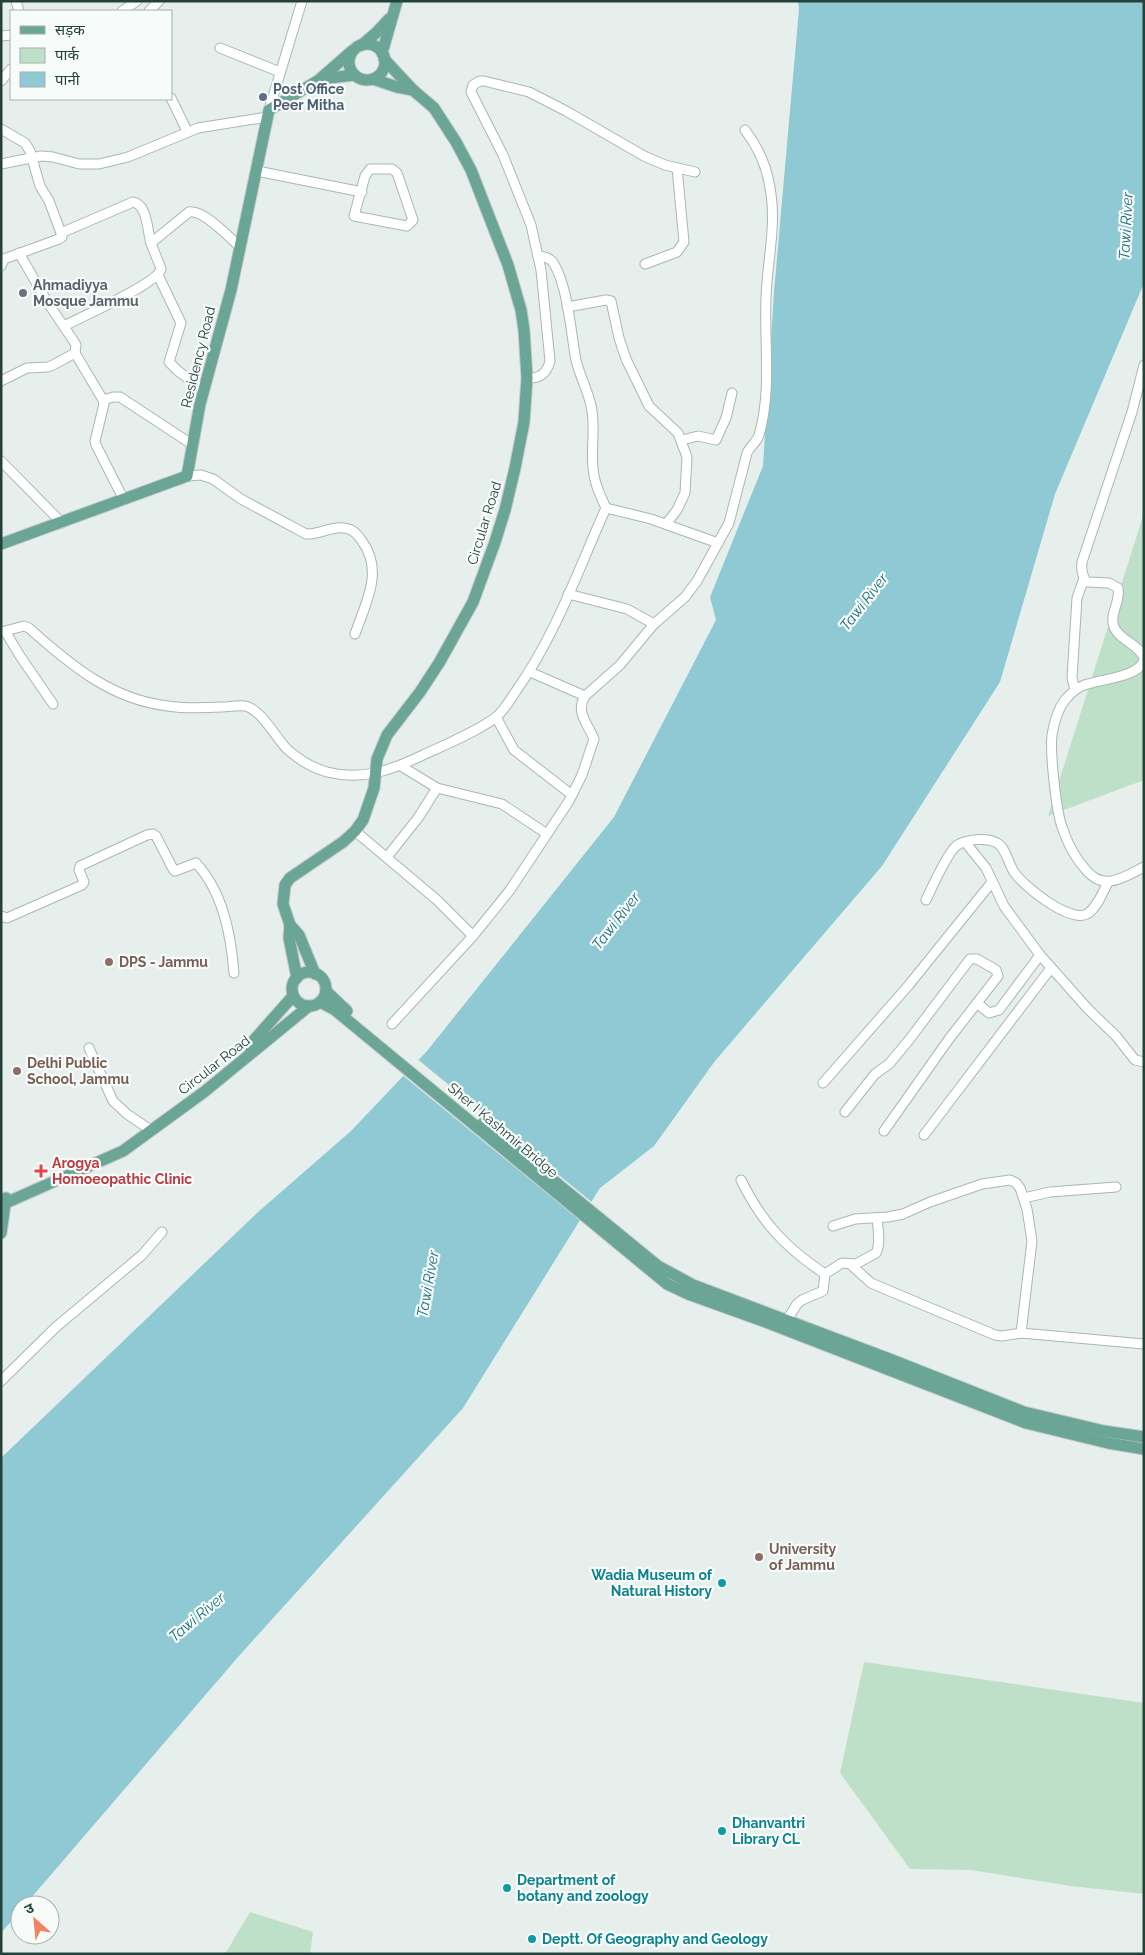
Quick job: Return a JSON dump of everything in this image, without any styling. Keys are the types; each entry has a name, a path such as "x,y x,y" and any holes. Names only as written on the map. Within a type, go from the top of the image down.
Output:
{"main road":[{"path":"373,79 382,71 383,56 397,1"},
{"path":"268,113 319,80 377,32 392,16"},
{"path":"357,48 373,45 383,56"},
{"path":"357,48 349,64 354,75 360,79 373,79 413,90"},
{"name":"Circular Road","path":"290,925 283,904 285,886 290,878 356,831 369,805 377,759 387,735 440,663 473,602 484,575 502,518 515,468 524,422 528,378 521,310 514,280 472,170 447,126 434,108 413,90 383,56"},
{"path":"319,80 354,75"},
{"name":"Residency Road","path":"188,476 204,390 231,290 268,113"},
{"path":"1,544 188,476"},
{"path":"290,925 299,935 315,974"},
{"path":"290,925 289,938 297,978"},
{"path":"250,1054 254,1040 293,996 293,986 297,978 309,972 315,974 324,982 326,990 337,1008"},
{"path":"320,1002 326,990"},
{"path":"293,996 302,1005 309,1006 320,1002 337,1008"},
{"name":"Circular Road","path":"4,1201 118,1145 134,1142 152,1131 222,1078 309,1006"},
{"name":"Sher I Kashmir Bridge","path":"337,1008 655,1269"},
{"path":"1,1233 4,1201"},
{"path":"655,1269 1024,1412 1104,1431 1144,1437"},
{"path":"655,1269 667,1284 688,1294 1026,1423 1108,1443 1144,1449"}],"street":[{"path":"124,10 137,1"},
{"path":"1,164 33,158 53,157 79,164 100,164 128,157 187,131 268,113 302,1"},
{"path":"220,48 280,72"},
{"path":"1,81 10,70"},
{"path":"528,378 535,379 541,376 548,368 550,361 545,298 538,256 531,226 510,170 471,92 475,83 484,81 529,92 644,156 665,165 695,172"},
{"path":"172,100 187,131"},
{"path":"1,130 25,143 33,158 40,186 49,201 62,237 2,260"},
{"path":"392,1024 473,936 510,890 572,795 582,774 594,738 581,712 581,702 585,696 620,665 654,624 689,592 706,567 733,509 747,454 759,434 766,390 766,297 773,227 770,188 760,155 745,130"},
{"path":"645,264 673,254 681,248 684,242 677,168"},
{"path":"370,169 392,169 397,173 413,220 407,226 354,216 362,192 366,172 370,169"},
{"path":"257,171 362,192"},
{"path":"61,233 135,202 140,206 147,224 151,243 161,269 158,275 132,292 64,326"},
{"path":"151,243 192,211 202,214 240,247"},
{"path":"20,253 48,303 76,345 75,352 103,400 104,404 95,441 124,500"},
{"path":"53,704 3,631 24,626 29,628 90,678 107,688 148,703 168,707 195,708 246,706 258,713 289,751 312,766 326,772 344,775 375,774 401,766 460,738 496,718 530,672 548,640 606,508 595,478 592,458 592,412 576,360 567,307 559,275 554,263 538,256"},
{"path":"158,275 180,317 181,323 169,362 204,390"},
{"path":"567,307 606,300 612,301 619,338 626,359 646,401 674,428 682,440 687,457 685,493 677,510 666,524"},
{"path":"1,381 27,368 48,367 75,352"},
{"path":"1144,365 1132,412 1082,562 1081,570 1087,582 1109,583 1118,588 1119,595 1113,624 1124,639 1142,652 1144,659 1138,669 1132,672 1084,685 1075,690 1064,701 1055,718 1052,738 1056,800 1061,826 1074,854 1089,875 1097,880 1108,882 1144,867"},
{"path":"682,440 698,436 716,440 726,418 732,393"},
{"path":"103,400 120,397 193,445"},
{"path":"1,461 62,523"},
{"path":"188,476 201,475 213,479 241,499 306,534 314,535 332,528 342,528 350,529 357,534 370,553 374,572 355,634"},
{"path":"606,508 666,524 718,543"},
{"path":"1075,690 1072,678 1077,598 1084,578"},
{"path":"568,594 627,610 654,624"},
{"path":"530,672 585,696"},
{"path":"496,718 514,750 572,795"},
{"path":"401,766 438,788 460,795 496,802 547,834"},
{"path":"387,857 418,818 438,788"},
{"path":"356,831 446,908 473,936"},
{"path":"1,916 7,918 82,885 84,882 79,870 80,866 150,834 156,836 175,871 196,863 214,889 230,932 234,972"},
{"path":"926,900 954,848 965,842 989,839 999,844 1013,871 1025,884 1058,908 1073,915 1078,916 1090,912 1108,882"},
{"path":"965,842 982,862 1004,906 1040,955 1136,1060 1144,1062"},
{"path":"823,1083 908,986 992,882"},
{"path":"977,1003 990,1013 999,1010 1040,955"},
{"path":"845,1112 875,1074 894,1058 966,964 973,958 996,970 999,974 884,1131"},
{"path":"924,1135 1051,968"},
{"path":"89,1048 113,1101 127,1114 152,1131"},
{"path":"741,1180 753,1205 774,1232 806,1261 832,1269"},
{"path":"833,1226 855,1219 903,1214 970,1188 994,1182 1013,1181 1018,1185 1024,1198 1030,1222 1032,1241 1021,1333"},
{"path":"1024,1198 1050,1192 1116,1187"},
{"path":"787,1320 797,1304 823,1291 832,1269 843,1263 861,1262 878,1250 877,1218"},
{"path":"1,1381 56,1327 142,1255 162,1232"},
{"path":"850,1264 871,1283 885,1290 1002,1336 1021,1333 1144,1344"}],"green space":[{"path":"1144,513 1144,780 1048,816"},
{"path":"864,1662 1144,1703 1144,1894 1071,1886 971,1870 910,1869 840,1773"},
{"path":"250,1912 313,1932 310,1954 225,1954"}],"water":[{"name":"Tawi River","path":"798,1 1144,1 1144,283 1055,494 1000,682 882,866 715,1061 654,1146 600,1188 463,1408 238,1657 34,1895 10,1895 10,1923 1,1933 1,1458 257,1213 351,1131 427,1051 614,817 716,620 710,597 763,466 774,292 799,9"}],"pier":[{"path":"416,1058 593,1203 582,1222 401,1074"}],"place":[{"name":"Post Office Peer Mitha","path":"263,97"},
{"name":"Ahmadiyya Mosque Jammu","path":"23,293"},
{"name":"DPS - Jammu","path":"109,962"},
{"name":"Delhi Public School, Jammu","path":"17,1071"},
{"name":"Arogya Homoeopathic Clinic","path":"41,1171"},
{"name":"University of Jammu","path":"759,1557"},
{"name":"Wadia Museum of Natural History","path":"722,1583"},
{"name":"Dhanvantri Library CL","path":"722,1831"},
{"name":"Department of botany and zoology","path":"507,1888"},
{"name":"Deptt. Of Geography and Geology","path":"532,1939"}]}
